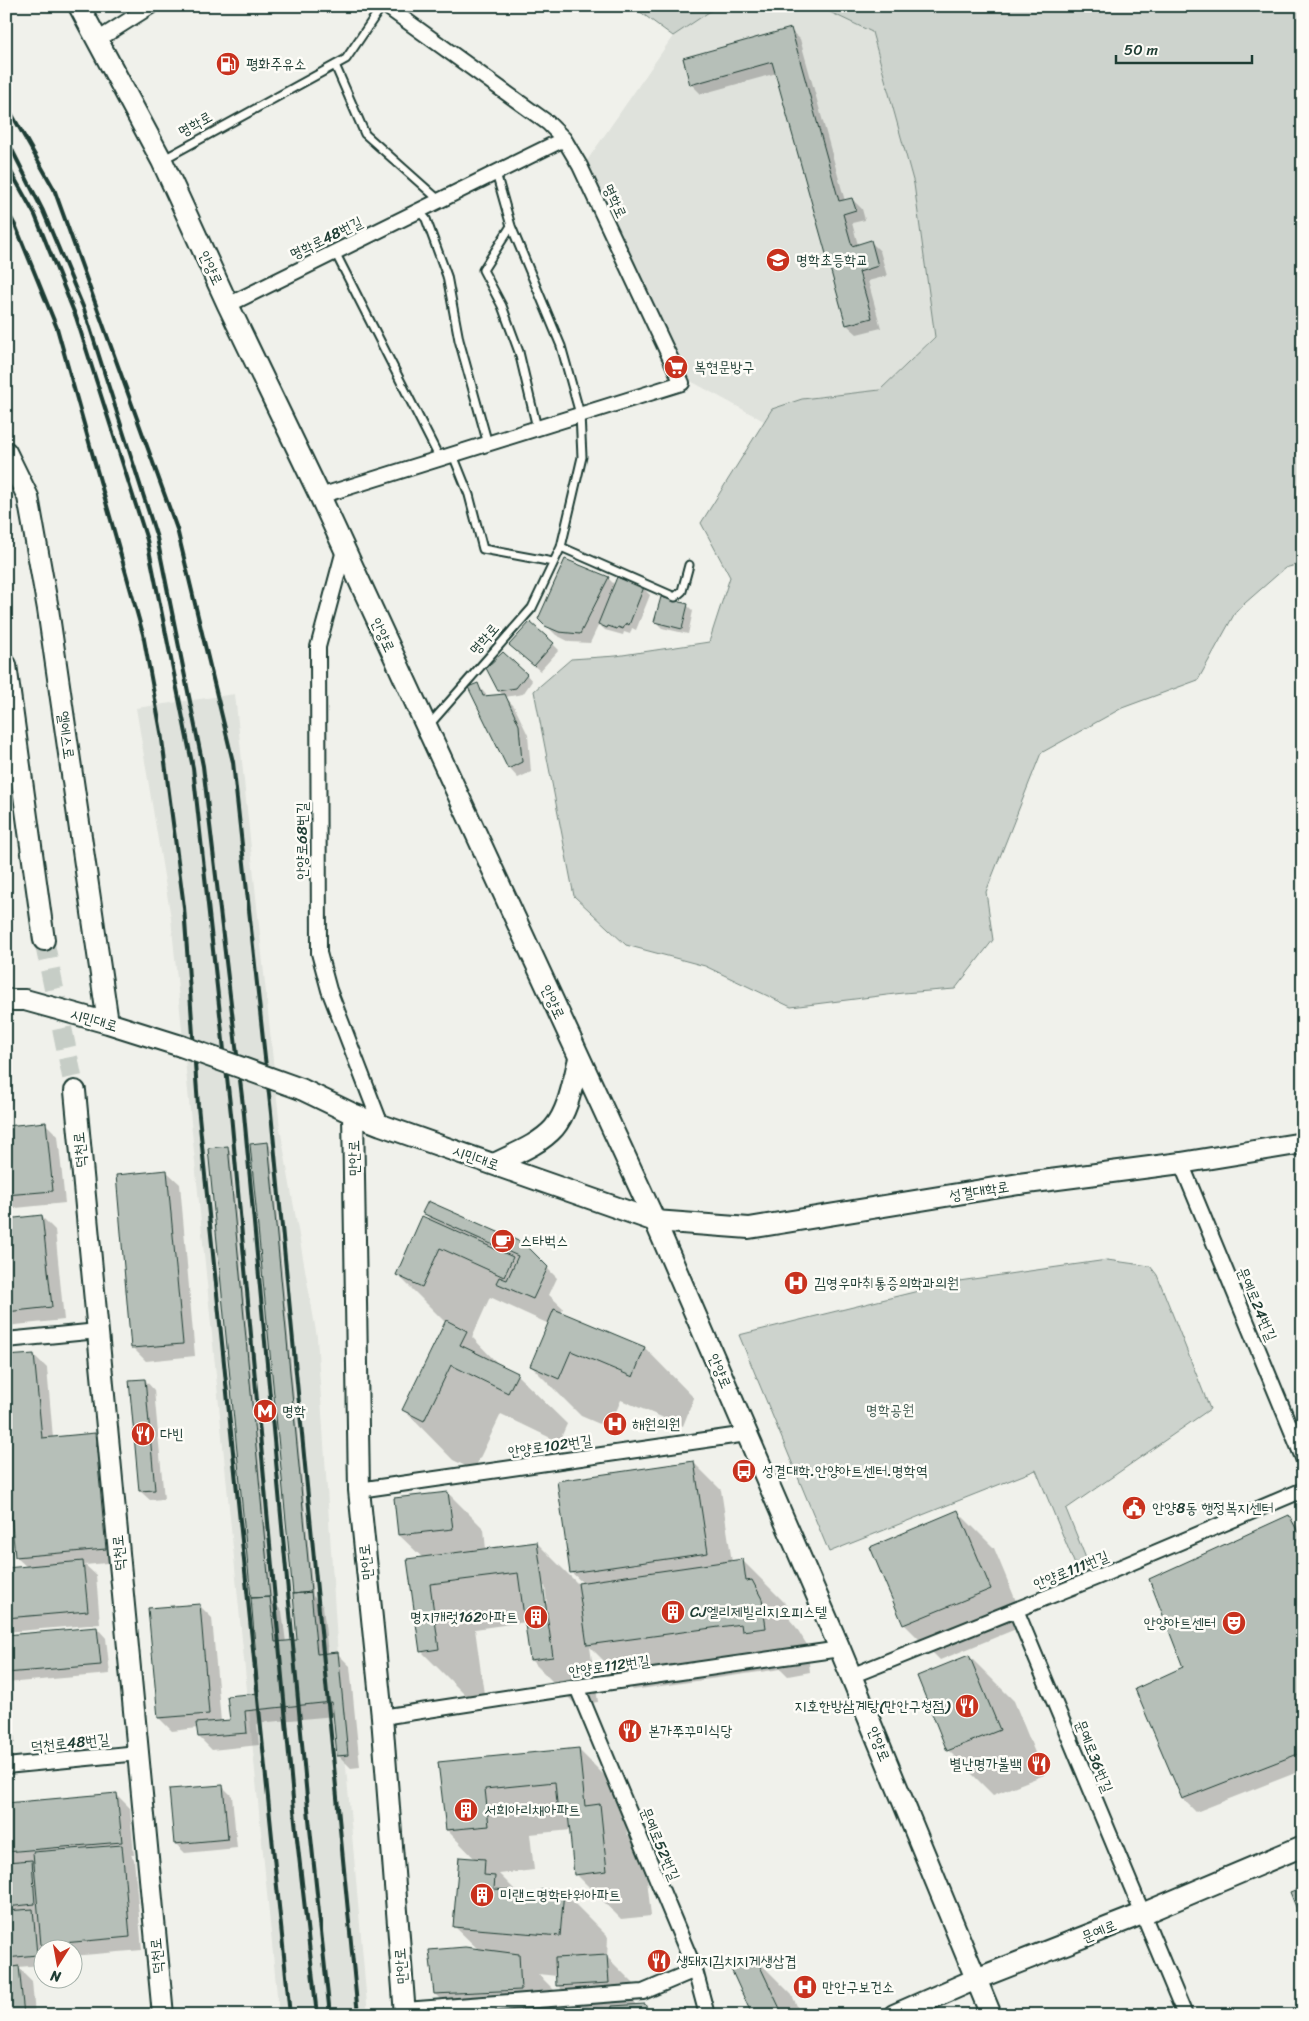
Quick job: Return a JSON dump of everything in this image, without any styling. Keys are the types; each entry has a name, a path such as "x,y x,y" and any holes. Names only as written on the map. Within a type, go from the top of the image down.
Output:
{"street":[{"name":"안양로","path":"80,6 162,161 228,305 320,496 655,1221 840,1649 991,2015"},
{"path":"99,40 151,6"},
{"name":"명학로","path":"320,496 682,383 580,166 564,139 548,123 386,6"},
{"name":"명학로48번길","path":"228,305 564,139"},
{"name":"엘에스로","path":"6,452 28,498 48,609 108,1023"},
{"name":"안양로68번길","path":"344,550 318,646 319,953 329,990 381,1125"},
{"path":"6,665 9,709 44,940"},
{"name":"시민대로","path":"6,1000 25,1000 181,1046 301,1089 381,1125 655,1221"},
{"path":"494,1164 533,1144 553,1129 562,1114 579,1058"},
{"name":"덕천로","path":"75,1091 163,2015"},
{"name":"만안로","path":"353,1114 359,1490 382,1717 405,2012 643,1992 695,1970"},
{"name":"성결대학로","path":"655,1221 749,1228 1019,1184 1181,1163 1303,1144"},
{"name":"문예로24번길","path":"1181,1163 1303,1458"},
{"path":"6,1340 98,1331"},
{"name":"안양로102번길","path":"359,1490 747,1434"},
{"name":"안양로111번길","path":"851,1676 1016,1610 1303,1490"},
{"name":"문예로36번길","path":"1016,1610 1185,2015"},
{"name":"안양로112번길","path":"382,1717 840,1649"},
{"name":"문예로52번길","path":"577,1687 695,1970 708,2015"},
{"name":"덕천로48번길","path":"6,1766 138,1753"},
{"name":"문예로","path":"894,2015 976,1979 1142,1914 1303,1846"}],"lane":[{"name":"명학로","path":"162,161 346,59 382,6"},
{"path":"336,65 365,134 439,200"},
{"name":"명학로","path":"426,728 532,608 561,547 582,457 580,414 561,346 512,226 496,173"},
{"path":"419,211 426,219 447,276 459,340 488,444"},
{"path":"512,226 483,270 502,306 519,352 537,428"},
{"path":"336,252 469,495 483,549 553,562"},
{"path":"561,547 675,597 682,590 689,565"}],"shaded area":[{"name":"명학초등학교","path":"718,6 817,6 872,32 914,184 935,336 880,390 802,399 772,409 764,421 687,379 586,162 673,36"},
{"path":"235,694 280,1128 317,1337 343,1733 368,2015 279,2015 171,918 136,708"}],"green space":[{"path":"632,6 718,6 673,36"},
{"path":"817,6 1303,6 1303,563 1285,568 1236,611 1198,680 1122,708 1041,753 986,892 993,940 955,989 903,993 791,1007 705,966 626,945 574,896 534,691 571,659 616,656 709,642 730,577 701,523 772,409 802,399 880,390 935,337 914,184 872,32"},
{"name":"명학공원","path":"1107,1260 1150,1266 1157,1275 1210,1409 1066,1509 1092,1573 1080,1577 1036,1470 829,1552 739,1335 959,1281"}],"building":[{"path":"791,28 839,201 852,198 856,210 843,214 852,246 871,240 878,266 859,272 872,318 846,325 772,62 690,85 683,58"},
{"path":"565,559 609,577 580,634 559,632 545,626 538,619"},
{"path":"617,577 644,587 629,625 626,623 623,629 608,626 607,628 598,624"},
{"path":"661,597 688,604 682,629 654,622"},
{"path":"530,622 554,643 534,666 509,645"},
{"path":"503,652 527,674 516,688 498,691 486,668"},
{"path":"478,683 483,696 505,694 519,725 522,762 508,769 468,687"},
{"path":"46,1122 53,1191 6,1195 6,1126"},
{"path":"268,1142 311,1592 293,1594 250,1144"},
{"path":"228,1146 270,1597 251,1598 208,1148"},
{"path":"167,1170 183,1344 131,1348 116,1175"},
{"path":"428,1201 525,1244 548,1267 533,1299 496,1283 499,1277 507,1280 518,1256 422,1213"},
{"path":"42,1215 52,1307 6,1312 6,1219"},
{"path":"422,1216 513,1257 504,1277 440,1248 422,1287 396,1275"},
{"path":"554,1309 645,1347 633,1377 571,1351 559,1379 530,1366"},
{"path":"446,1320 467,1331 460,1345 518,1373 508,1393 451,1365 424,1421 402,1410"},
{"path":"34,1354 42,1438 95,1433 106,1549 15,1557 6,1460 6,1356"},
{"path":"145,1379 155,1490 139,1491 129,1380"},
{"path":"694,1461 708,1553 570,1573 557,1481"},
{"path":"448,1492 453,1529 398,1535 394,1498"},
{"path":"958,1510 991,1589 903,1625 870,1547"},
{"name":"안양아트센터","path":"1289,1515 1298,1532 1303,1532 1303,1752 1182,1799 1135,1689 1183,1667 1149,1579"},
{"name":"명지캐럿162아파트","path":"537,1542 553,1657 530,1660 518,1573 430,1584 439,1649 420,1652 407,1559"},
{"name":"CJ엘리제빌리지오피스텔","path":"743,1559 746,1581 752,1580 762,1599 766,1628 742,1631 741,1624 587,1645 578,1583"},
{"path":"83,1561 88,1611 6,1618 6,1568"},
{"path":"311,1592 317,1654 338,1652 348,1755 337,1756 332,1702 245,1711 247,1733 198,1737 196,1723 230,1720 227,1696 259,1693 251,1598 270,1597 275,1642 297,1640 293,1594"},
{"path":"200,1604 209,1714 158,1718 148,1608"},
{"path":"97,1627 101,1665 6,1673 6,1635"},
{"path":"969,1655 1000,1730 947,1751 917,1676"},
{"path":"6,1699 10,1737 6,1738"},
{"name":"서희아리채아파트","path":"579,1748 585,1806 600,1804 607,1871 574,1875 568,1813 558,1814 555,1782 485,1789 489,1826 446,1830 438,1762"},
{"path":"223,1785 228,1839 174,1844 169,1789"},
{"path":"117,1793 122,1842 6,1852 6,1803"},
{"path":"122,1845 130,1937 82,1941 82,1938 40,1938 33,1852"},
{"name":"미랜드명학타워아파트","path":"459,1857 485,1859 484,1875 495,1876 494,1889 510,1890 509,1899 541,1902 542,1889 564,1891 560,1936 453,1927"},
{"path":"32,1860 35,1904 6,1907 6,1862"},
{"path":"1303,1887 1303,1921 1302,1922 1290,1892"},
{"path":"33,1909 36,1938 32,1938 32,1955 6,1958 6,1911"},
{"path":"465,1947 519,1954 521,1990 434,1994 429,1950"},
{"path":"607,1955 609,1983 556,1986 555,1958"},
{"path":"756,1958 783,2015 752,2015 731,1969"},
{"path":"19,1966 24,2015 6,2015 6,1968"},
{"path":"645,2004 650,2015 612,2015 612,2006"}],"tunnel":[{"path":"44,940 75,1091"}],"railway":[{"path":"6,104 54,189 177,529 233,762 271,1113 358,2015"},
{"path":"6,138 43,211 84,309 157,538 203,766 244,1114 309,1819 330,2015"},
{"path":"6,163 35,215 76,317 147,540 193,768 231,1114 295,1821 317,2015"},
{"path":"6,209 16,227 57,328 143,634 161,732 184,907 198,1106 290,2015"}],"place":[{"name":"평화주유소","path":"228,64"},
{"name":"명학초등학교","path":"778,260"},
{"name":"복현문방구","path":"676,367"},
{"name":"스타벅스","path":"503,1241"},
{"name":"김영우마취통증의학과의원","path":"796,1283"},
{"name":"명학","path":"265,1411"},
{"name":"해원의원","path":"615,1424"},
{"name":"다빈","path":"143,1434"},
{"name":"성결대학.안양아트센터.명학역","path":"744,1471"},
{"name":"안양8동 행정복지센터","path":"1134,1508"},
{"name":"CJ엘리제빌리지오피스텔","path":"673,1612"},
{"name":"명지캐럿162아파트","path":"536,1617"},
{"name":"안양아트센터","path":"1234,1623"},
{"name":"지호한방삼계탕(만안구청점)","path":"967,1706"},
{"name":"본가쭈꾸미식당","path":"630,1731"},
{"name":"별난명가불백","path":"1039,1764"},
{"name":"서희아리채아파트","path":"466,1810"},
{"name":"미랜드명학타워아파트","path":"482,1895"},
{"name":"생돼지김치지게생삽겹","path":"659,1961"},
{"name":"만안구보건소","path":"805,1987"}]}
